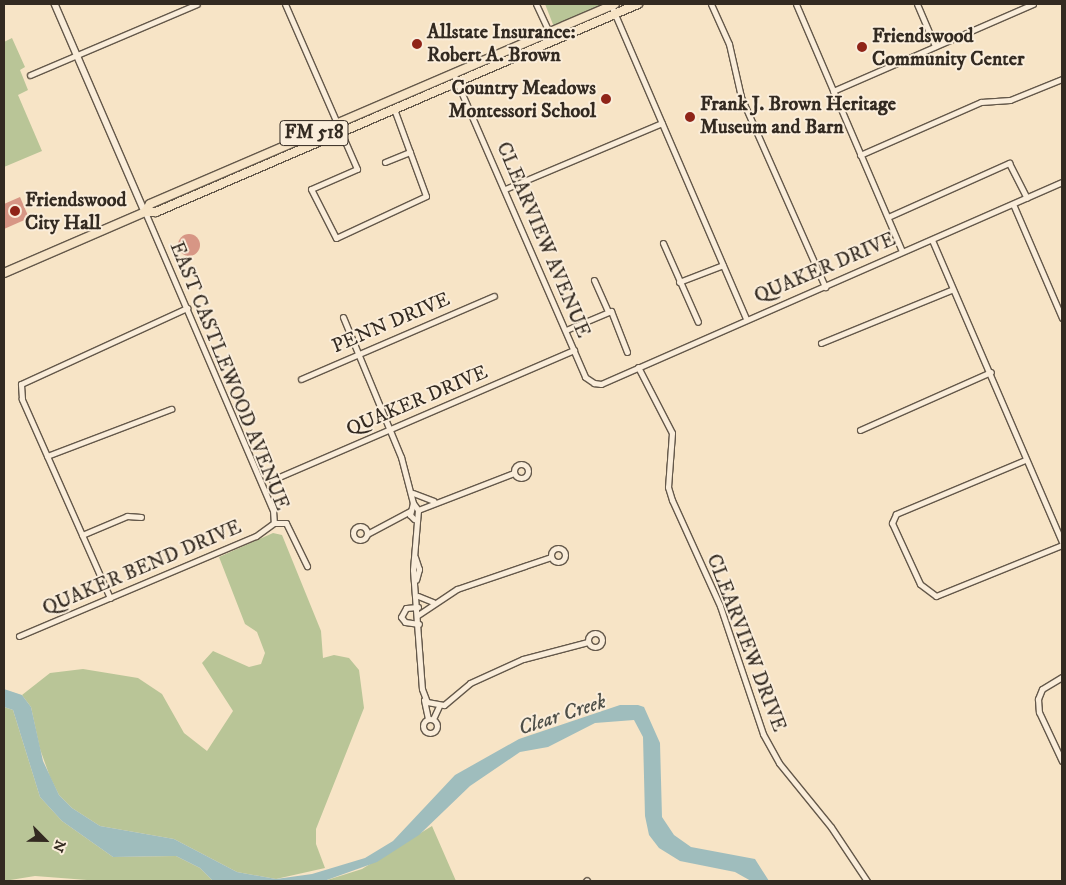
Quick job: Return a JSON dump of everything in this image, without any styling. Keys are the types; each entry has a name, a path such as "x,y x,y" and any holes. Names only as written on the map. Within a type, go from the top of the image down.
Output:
{"main road":[{"name":"FM 518","path":"4,273 145,212 156,212 638,4"},
{"name":"FM 518","path":"145,212 150,204 613,5"},
{"path":"534,38 538,47"}],"street":[{"path":"55,4 145,212"},
{"path":"30,75 189,5 196,4"},
{"path":"285,4 357,169 311,189 336,238 426,196 394,109"},
{"path":"536,4 553,40"},
{"path":"711,4 729,44 741,97 825,287"},
{"path":"796,4 902,251"},
{"path":"916,4 936,46"},
{"path":"833,91 1033,4"},
{"path":"613,5 614,14 746,318"},
{"name":"CLEARVIEW AVENUE","path":"454,73 506,189 585,377 600,384"},
{"path":"860,155 981,102 1010,100 1062,78"},
{"path":"506,189 662,124"},
{"path":"385,162 410,152"},
{"path":"888,217 1009,163 1027,198"},
{"name":"QUAKER DRIVE","path":"600,384 746,318 825,287 902,251 932,240 1062,182"},
{"path":"1013,204 1062,318"},
{"name":"EAST CASTLEWOOD AVENUE","path":"145,212 273,510 274,523 286,523 307,566"},
{"path":"932,240 951,290 992,372 1025,460 1062,544 939,597 926,592 920,584 892,522 896,514 1025,460"},
{"path":"663,243 698,322"},
{"path":"679,282 723,265"},
{"path":"594,280 627,352"},
{"path":"821,343 951,290"},
{"name":"PENN DRIVE","path":"301,379 357,353 494,296"},
{"path":"110,598 22,399 21,384 187,308"},
{"path":"566,330 608,312"},
{"path":"344,317 413,492 413,503 410,511 367,534"},
{"name":"QUAKER DRIVE","path":"272,480 574,350"},
{"name":"CLEARVIEW DRIVE","path":"638,367 672,433 670,493 720,606 763,734 779,763 826,820 867,881"},
{"path":"860,430 992,372"},
{"path":"47,456 171,409"},
{"path":"414,519 418,510 434,501 514,473"},
{"path":"413,492 434,501"},
{"path":"413,503 418,510"},
{"path":"410,511 414,519 415,557 413,570 418,596 424,699 430,719 439,706 470,683 523,659 588,642"},
{"path":"82,535 127,516 141,516"},
{"name":"QUAKER BEND DRIVE","path":"19,636 256,536 274,523"},
{"path":"418,615 434,602 494,574 551,557"},
{"path":"418,596 434,602"},
{"path":"418,607 406,608 402,616 405,622 419,624"},
{"path":"1062,677 1042,689 1038,699 1039,712 1062,761"},
{"path":"424,699 431,704 439,706"}],"green space":[{"path":"545,4 606,4 554,27"},
{"path":"12,38 25,67 20,70 28,90 18,95 42,151 4,167 4,42"},
{"path":"273,533 282,535 321,631 323,658 334,655 349,658 359,670 364,708 316,829 316,844 325,868 276,879 237,872 174,839 100,826 72,808 59,795 50,777 40,749 31,707 22,695 50,673 83,669 138,678 162,694 184,733 207,751 233,711 202,663 213,651 249,667 261,664 265,653 257,632 245,624 219,557"},
{"path":"4,707 13,710 40,797 62,821 113,857 176,856 200,868 213,881 100,881 35,876 4,881"},
{"path":"432,826 456,881 324,881 362,869"}],"water":[{"path":"4,689 22,695 31,707 43,761 59,795 72,808 100,826 174,839 237,872 276,879 312,874 365,858 393,841 455,775 519,739 620,705 638,705 644,707 660,743 662,817 674,835 691,847 755,859 769,881 751,881 735,872 680,861 659,848 649,835 645,816 643,737 634,720 595,723 548,747 520,752 470,786 419,835 377,862 324,881 213,881 200,868 176,856 113,857 62,821 40,797 13,710 4,707"}],"building":[{"name":"Friendswood City Hall","path":"20,197 29,218 4,229 4,204"},
{"path":"189,234 197,237 200,245 197,253 189,256 181,253 178,245 181,237"}],"place":[{"name":"Allstate Insurance: Robert A. Brown","path":"417,44"},
{"name":"Friendswood Community Center","path":"862,47"},
{"name":"Country Meadows Montessori School","path":"606,99"},
{"name":"Frank J. Brown Heritage Museum and Barn","path":"690,117"},
{"name":"Friendswood City Hall","path":"15,211"}],"water label":[{"name":"Clear Creek","path":"562,715"}]}
